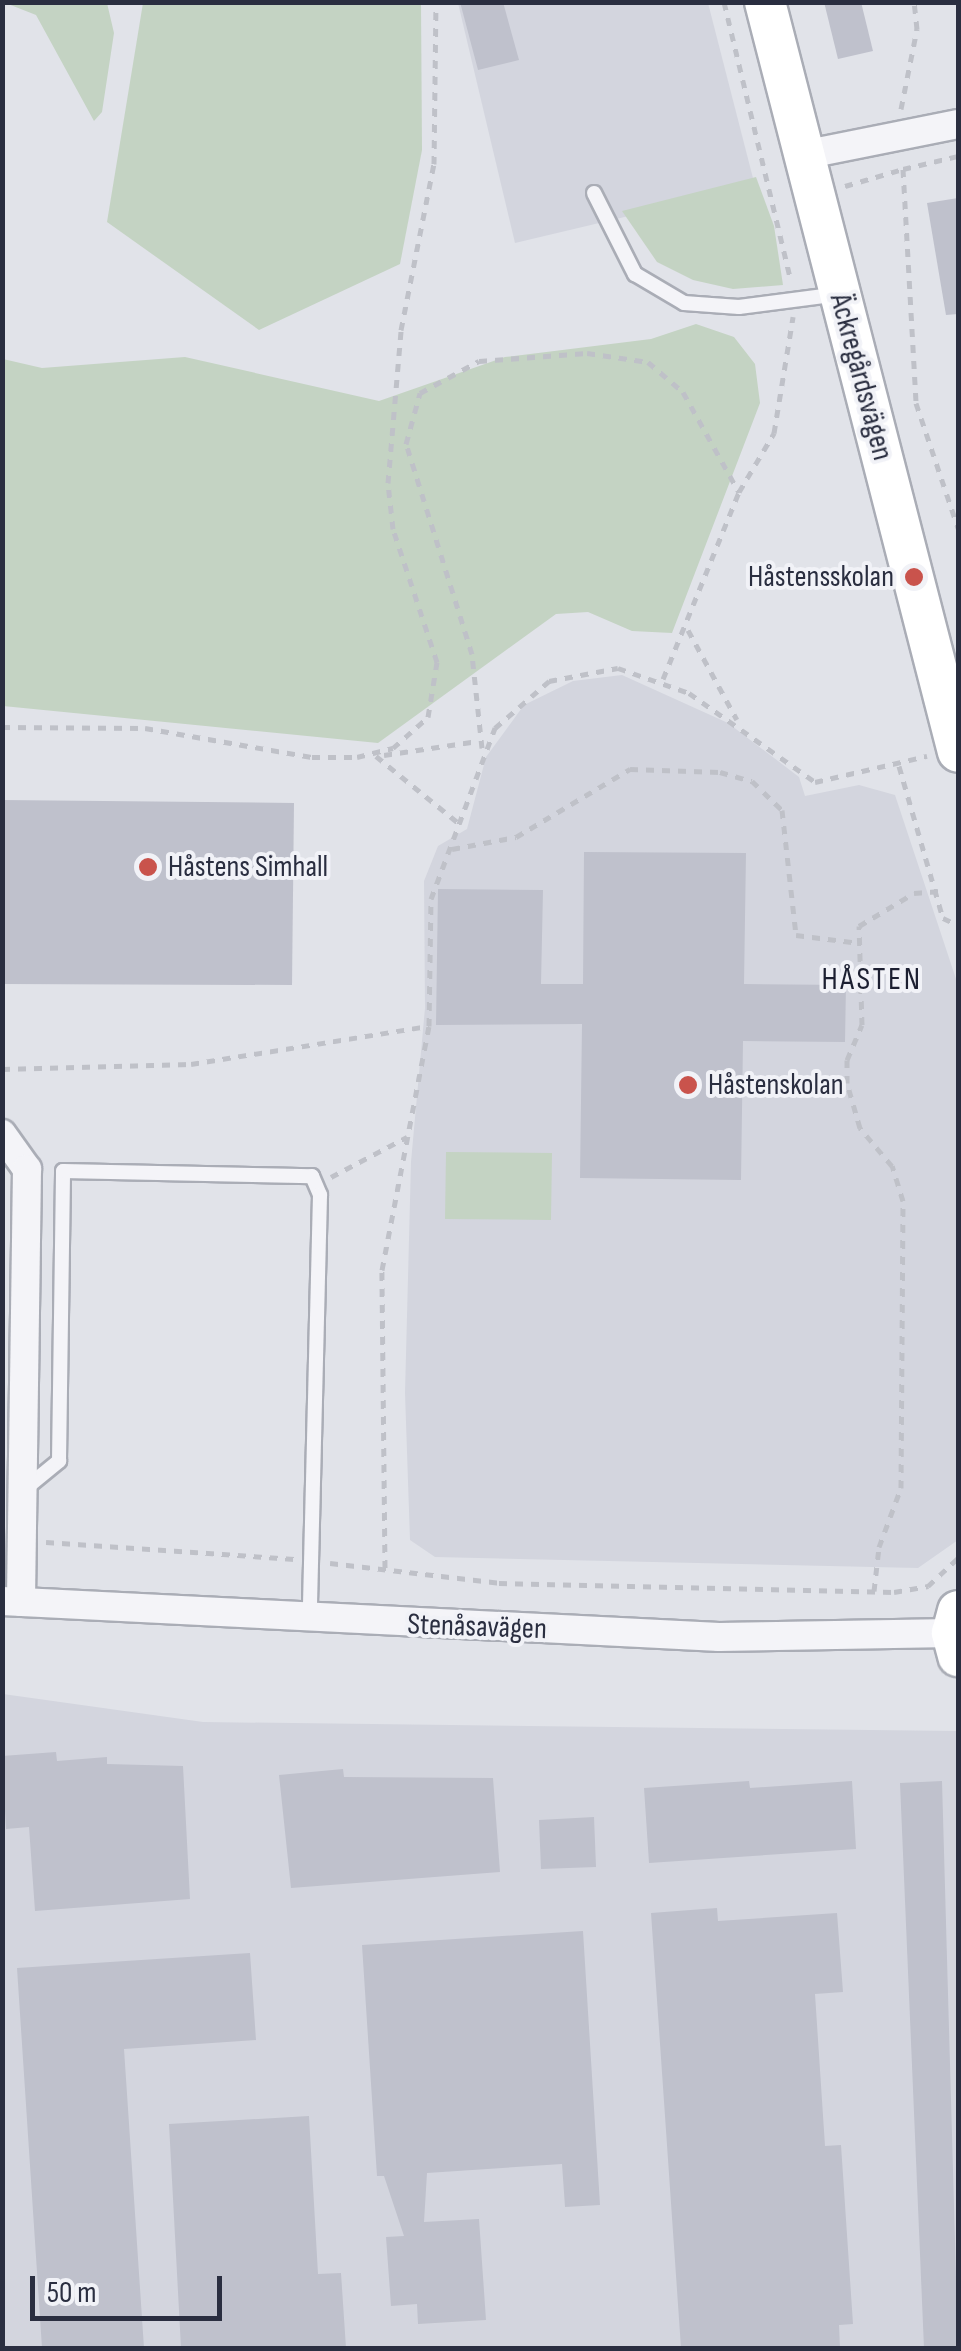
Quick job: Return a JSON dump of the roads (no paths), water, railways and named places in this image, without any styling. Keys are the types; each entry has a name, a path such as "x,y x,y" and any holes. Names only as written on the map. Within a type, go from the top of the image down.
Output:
{"street":[{"name":"Äckregårdsvägen","path":"765,2 821,151 814,194 948,752"},
{"path":"821,151 958,124"},
{"path":"2,1134 28,1169 21,1542 12,1602"},
{"name":"Stenåsavägen","path":"12,1602 310,1620 754,1638 956,1633"}],"lane":[{"path":"594,194 619,254 662,293 715,307 793,302 840,294"},
{"path":"22,1494 60,1461 62,1171 304,1175 318,1183 310,1620"}],"place":[{"name":"Håstensskolan","path":"914,577"},
{"name":"Håstens Simhall","path":"148,867"},
{"name":"Håstenskolan","path":"688,1085"}],"district":[{"name":"HÅSTEN","path":"872,980"}]}
